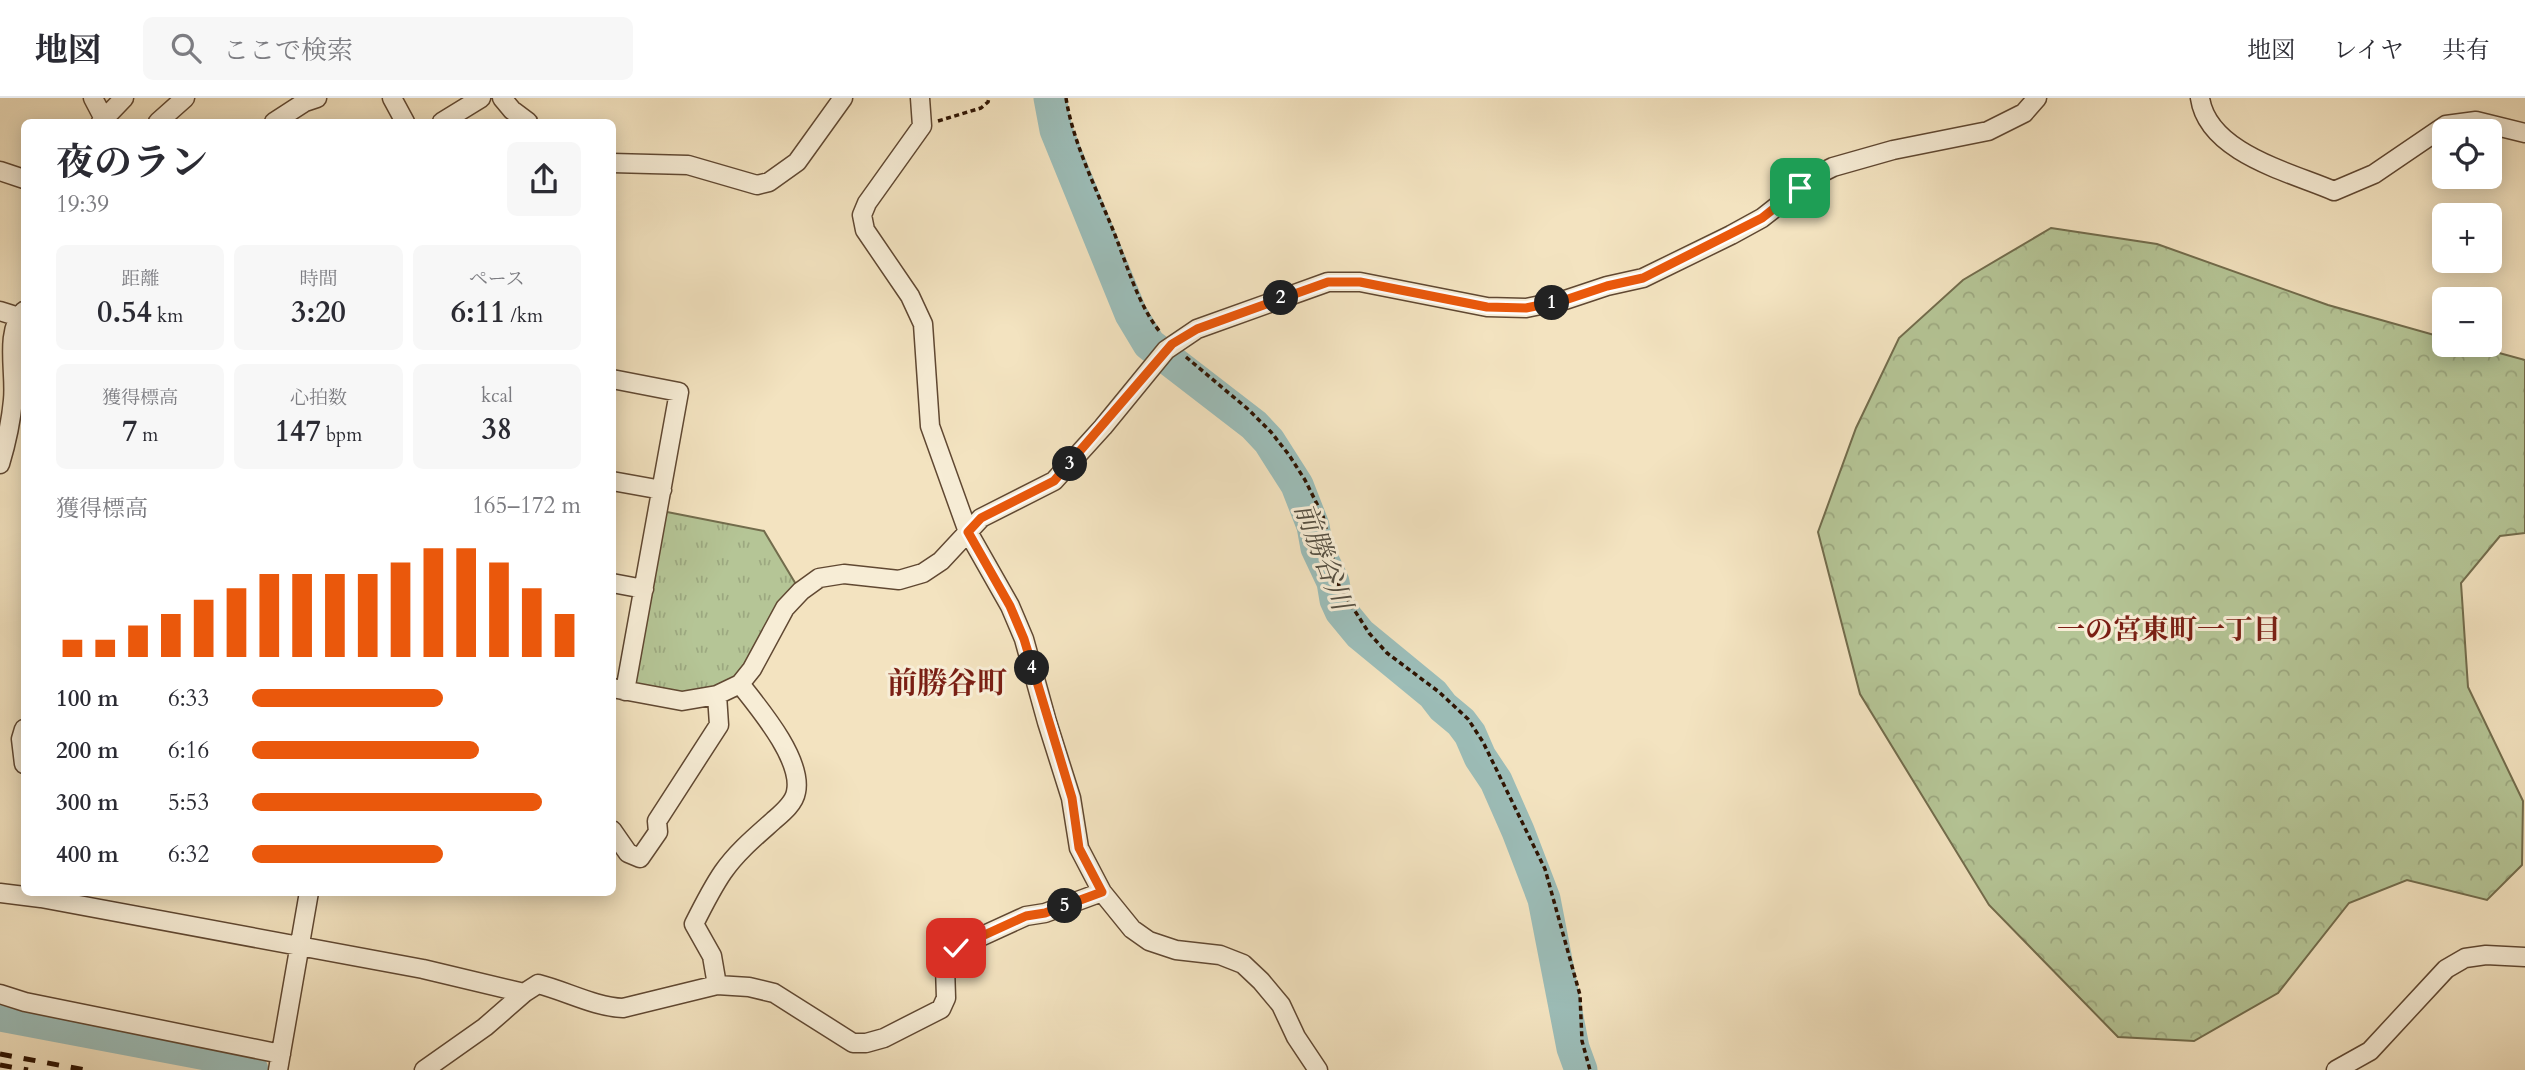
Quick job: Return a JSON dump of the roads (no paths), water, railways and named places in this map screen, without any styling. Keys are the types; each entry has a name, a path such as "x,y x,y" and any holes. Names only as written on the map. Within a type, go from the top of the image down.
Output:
{"street":[{"path":"93,98 102,119"},
{"path":"105,119 124,98"},
{"path":"161,119 185,98"},
{"path":"279,119 305,102 317,98"},
{"path":"392,98 403,119"},
{"path":"447,119 481,98"},
{"path":"502,98 524,119"},
{"path":"616,163 688,165 757,185 769,182 797,162 843,98"},
{"path":"920,98 922,126 867,203 862,215 865,230 910,296 923,324 930,426 968,532 1010,606 1024,639 1072,798 1079,848 1102,892 1132,929 1149,941 1176,950 1220,955 1243,964 1281,1005 1296,1037 1318,1070"},
{"path":"616,380 679,392 644,589 619,689 682,701 717,695 740,684 752,669 785,608 801,591 820,579 844,574 899,580 923,573 941,561 981,518 1054,481 1103,427 1149,368 1170,346 1197,329 1328,282 1360,282 1487,307 1526,308 1565,300 1643,278 1731,235 1762,218 1817,175 1833,167 1893,150 1988,131 2024,113 2037,98"},
{"path":"2200,98 2202,111 2222,138 2240,152 2334,191 2374,174 2446,125 2476,121 2525,133"},
{"path":"0,171 21,178"},
{"path":"0,311 21,314"},
{"path":"0,464 4,426 13,399 13,339 21,317"},
{"path":"616,482 662,490"},
{"path":"616,584 644,589"},
{"path":"717,985 712,956 694,924 723,872 739,853 783,812 795,798 797,789 793,767 774,726 740,684"},
{"path":"616,836 628,852 640,858 658,832 657,821 719,725 717,695"},
{"path":"424,1070 485,1027 538,984 609,1007 623,1008 717,985 748,988 774,993 853,1042 866,1043 884,1038 941,1009 946,998 945,966 956,948 1026,916 1045,913 1102,892"},
{"path":"0,893 21,894"},
{"path":"46,896 424,969 524,993"},
{"path":"0,994 279,1062 308,896"},
{"path":"2336,1070 2370,1051 2438,978 2465,958 2486,955 2525,957"}],"waterway":[{"name":"前勝谷川","path":"1050,98 1056,130 1131,314 1149,344 1254,425 1269,441 1297,485 1341,611 1360,634 1433,694 1443,707 1461,722 1496,781 1544,899 1573,1048 1581,1070"},
{"path":"0,1015 238,1060 252,1070"}],"railway":[{"path":"0,1054 85,1070"},
{"path":"0,1065 28,1070"}],"district":[{"name":"一の宮東町一丁目","path":"2169,629"},
{"name":"前勝谷町","path":"947,683"}]}
